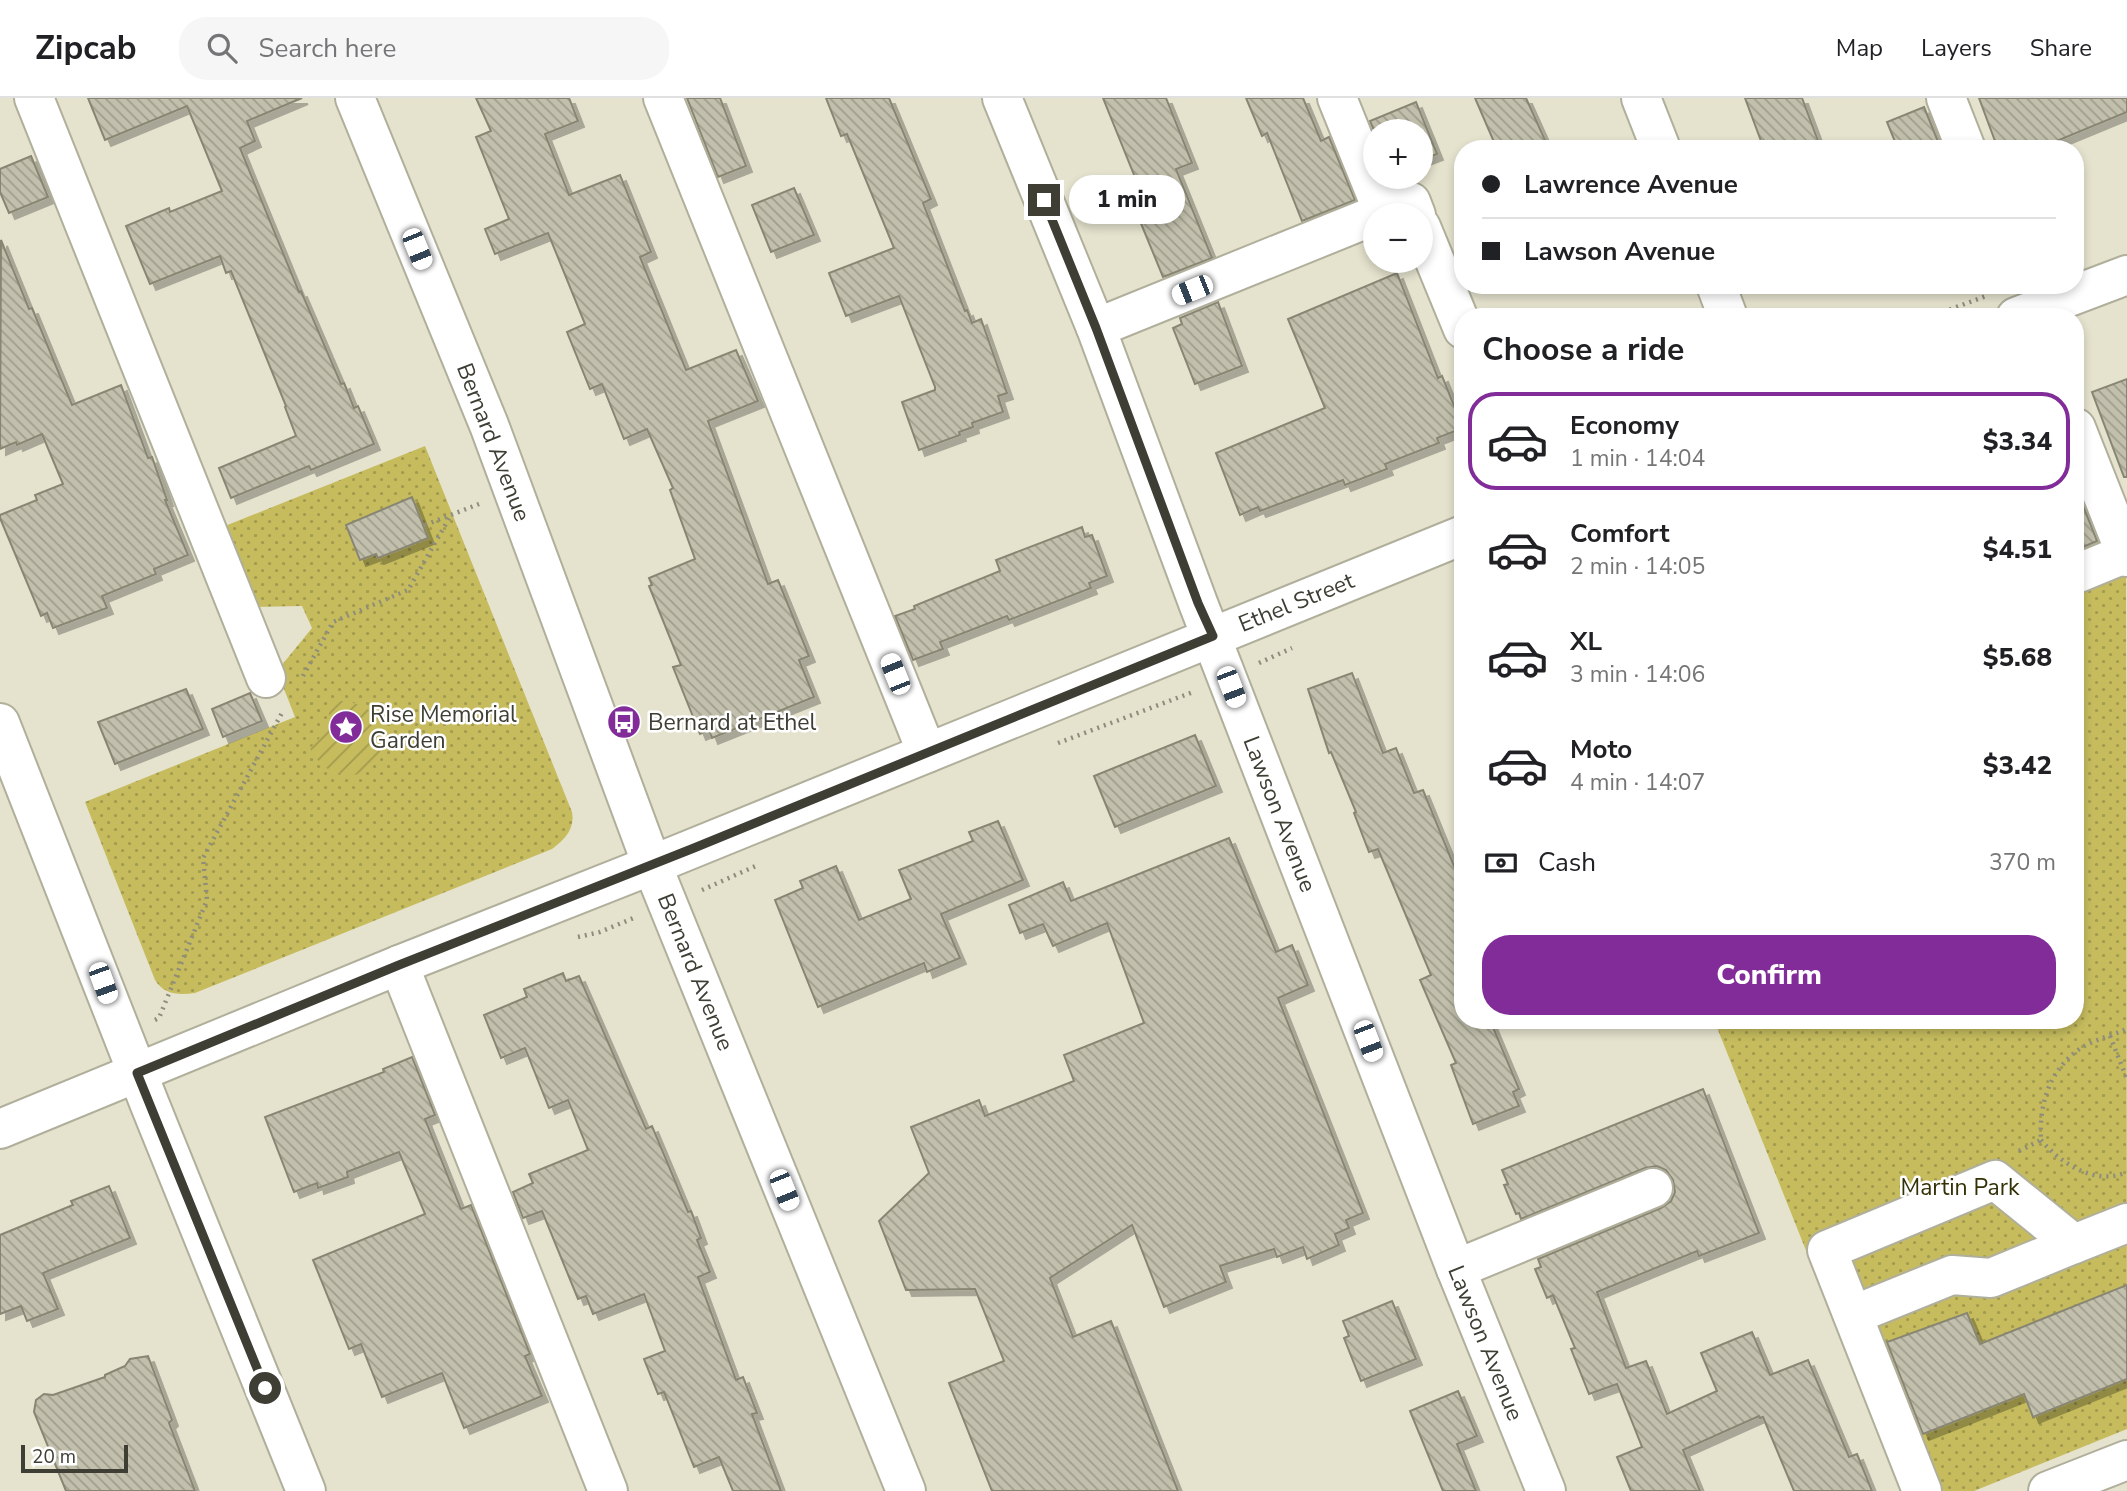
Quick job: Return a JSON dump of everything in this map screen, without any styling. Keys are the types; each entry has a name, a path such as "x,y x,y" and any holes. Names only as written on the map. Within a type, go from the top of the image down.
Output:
{"street":[{"path":"34,98 285,688"},
{"name":"Bernard Avenue","path":"355,98 489,425 652,865 906,1491"},
{"path":"663,98 927,753"},
{"name":"Lawson Avenue","path":"1002,98 1096,328 1198,603 1213,636 1455,1269 1546,1491"},
{"path":"1338,98 1394,203"},
{"path":"1641,98 1657,140"},
{"path":"1946,98 1962,140"},
{"path":"1096,328 1363,228"},
{"path":"1433,256 1454,308"},
{"path":"2084,287 2127,275"},
{"path":"2018,305 2058,294"},
{"path":"2084,448 2126,555 2084,571"},
{"name":"Ethel Street","path":"0,1129 1454,539"},
{"path":"0,723 137,1073 306,1491"},
{"path":"399,965 608,1491"},
{"path":"1922,1491 1827,1250 1994,1180 2074,1244"},
{"path":"1455,1269 1653,1188"},
{"path":"1853,1315 1952,1275 1991,1278 2127,1223"},
{"path":"2048,1491 2127,1460"}],"path":[{"path":"1996,308 2018,305"},
{"path":"425,526 513,490"},
{"path":"122,1033 159,1018 206,900 203,858 285,688 333,622 408,590 451,515"},
{"path":"2127,1029 2082,1047 2064,1063 2045,1093 2040,1116 2041,1140 2062,1159 2082,1171 2101,1177 2127,1172"},
{"path":"2109,1036 2127,1079"},
{"path":"1994,1180 2020,1149 2041,1140"}],"green space":[{"path":"425,446 572,812 570,829 552,849 195,993 178,994 167,991 155,980 85,802 295,717 277,671 312,628 302,606 251,607 220,528"},
{"name":"Martin Park","path":"2126,574 2127,1429 1974,1491 1902,1491 1718,1029 2084,1029 2084,592"},
{"path":"341,701 352,702 370,711 382,726 384,735 379,756 371,766 353,775 333,772 316,758 310,748 325,729 329,705"}],"building":[{"path":"88,98 302,98 247,121 255,141 240,148 299,292 301,291 341,384 344,383 354,408 358,406 374,444 311,470 309,466 231,498 219,468 296,436 286,406 231,271 226,273 220,256 150,284 126,226 169,208 170,212 222,191 187,106 105,140"},
{"path":"476,98 569,98 578,121 545,134 569,195 620,175 651,252 640,257 686,370 736,350 758,401 708,421 768,584 778,580 809,656 799,660 814,697 712,738 709,730 700,734 673,667 681,665 649,586 652,585 649,578 695,559 670,490 673,488 647,429 624,439 602,384 590,389 567,332 585,324 548,233 495,254 485,229 509,219 476,137 491,131"},
{"path":"687,98 720,98 746,166 718,177"},
{"path":"826,98 889,98 931,199 923,203 965,311 967,310 972,323 981,319 1007,393 998,396 1003,412 972,423 973,427 959,432 960,435 919,450 902,402 935,390 935,387 899,296 846,316 829,273 894,248 847,134 841,136"},
{"path":"1103,98 1166,98 1192,163 1176,169 1212,258 1163,277 1140,221 1151,217"},
{"path":"1246,98 1303,98 1321,141 1329,137 1355,200 1302,221 1267,133 1262,136"},
{"path":"1475,98 1526,98 1545,140 1493,140"},
{"path":"1745,98 1802,98 1818,140 1761,140"},
{"path":"1979,98 2127,98 2127,112 2059,140 1995,140"},
{"path":"1416,102 1423,119 1375,119"},
{"path":"1924,107 1937,140 1894,140 1887,122"},
{"path":"31,156 48,197 9,213 0,192 0,169"},
{"path":"794,188 814,235 771,252 752,205"},
{"path":"1,240 72,405 121,385 148,458 152,457 165,500 188,555 154,569 156,574 102,596 107,608 53,628 47,613 41,616 0,518 0,515 37,500 35,495 63,484 42,434 0,449"},
{"path":"1397,273 1438,378 1442,376 1454,406 1454,431 1437,438 1439,443 1385,464 1387,469 1345,485 1343,480 1260,511 1258,507 1240,515 1216,453 1325,408 1288,319"},
{"path":"1218,302 1242,366 1195,384 1173,328 1182,324 1180,318"},
{"path":"2127,379 2127,477 2124,477 2092,392"},
{"path":"412,497 428,538 378,558 376,554 360,560 346,525"},
{"path":"2084,508 2097,541 2084,547"},
{"path":"1082,527 1085,537 1092,535 1107,576 1089,583 1091,588 1009,620 1007,616 940,642 943,649 913,660 895,616 1000,571 996,560"},
{"path":"1352,673 1383,753 1396,748 1414,793 1423,790 1454,866 1454,1029 1494,1029 1519,1089 1513,1092 1519,1106 1473,1124 1451,1065 1456,1063 1420,980 1431,975 1378,849 1369,852 1354,813 1356,812 1331,752 1329,753 1308,689"},
{"path":"186,689 203,729 115,764 98,722"},
{"path":"250,693 262,721 223,737 212,709"},
{"path":"1195,735 1216,786 1115,827 1094,776"},
{"path":"998,821 1023,880 941,914 960,958 927,972 924,963 818,1007 775,900 803,888 800,881 836,866 859,920 911,899 899,870 973,841 969,832"},
{"path":"1229,838 1276,952 1292,945 1308,985 1278,998 1363,1213 1346,1220 1349,1228 1335,1234 1339,1245 1307,1259 1303,1247 1277,1257 1274,1249 1220,1266 1226,1282 1164,1307 1132,1225 1050,1278 1073,1337 1111,1321 1178,1491 992,1491 949,1383 1004,1361 975,1289 906,1290 879,1221 929,1173 911,1127 979,1100 985,1116 1074,1081 1064,1055 1144,1023 1107,923 1053,946 1043,924 1020,933 1009,905 1063,882 1071,901"},
{"path":"563,973 566,981 579,976 646,1129 652,1126 688,1212 691,1211 701,1238 697,1240 710,1272 698,1277 736,1380 743,1377 757,1413 752,1414 781,1491 733,1491 719,1457 694,1467 664,1392 658,1394 644,1359 665,1351 644,1294 593,1314 586,1296 578,1299 542,1211 523,1218 513,1192 533,1183 529,1174 588,1150 568,1100 549,1108 525,1048 501,1058 484,1015 527,997 524,989"},
{"path":"412,1057 435,1115 425,1119 461,1209 471,1205 530,1354 525,1356 542,1396 464,1428 442,1373 382,1397 361,1344 349,1349 313,1260 425,1214 399,1152 347,1172 348,1177 318,1188 317,1183 294,1192 265,1117 384,1072 383,1069"},
{"path":"1703,1089 1759,1233 1699,1256 1697,1251 1597,1292 1626,1368 1646,1361 1667,1414 1717,1391 1701,1353 1752,1332 1770,1375 1808,1360 1849,1457 1857,1454 1872,1491 1794,1491 1763,1417 1759,1416 1683,1450 1700,1491 1631,1491 1617,1457 1642,1447 1617,1384 1589,1394 1571,1349 1575,1348 1553,1295 1547,1298 1535,1269 1541,1267 1538,1259 1661,1208 1671,1201 1675,1192 1673,1180 1666,1170 1657,1166 1645,1168 1521,1219 1519,1213 1516,1214 1504,1185 1508,1184 1502,1170"},
{"path":"109,1186 130,1238 43,1273 58,1309 27,1321 21,1306 0,1314 0,1235 73,1205 71,1201"},
{"path":"2127,1285 2127,1379 2033,1417 2024,1394 1923,1434 1887,1342 1967,1313 1980,1344"},
{"path":"1392,1301 1416,1359 1361,1381 1344,1338 1349,1336 1343,1321"},
{"path":"148,1356 172,1420 169,1423 195,1491 66,1491 34,1412 36,1400 44,1394 53,1395 105,1377 125,1366 130,1359"},
{"path":"1458,1391 1477,1436 1457,1444 1476,1491 1443,1491 1410,1411"}],"place":[{"name":"Bernard at Ethel","path":"624,722"},
{"name":"Rise Memorial Garden","path":"346,727"}],"route":[{"path":"265,1388 137,1073 1213,636 1198,603 1096,328 1044,200"}]}
